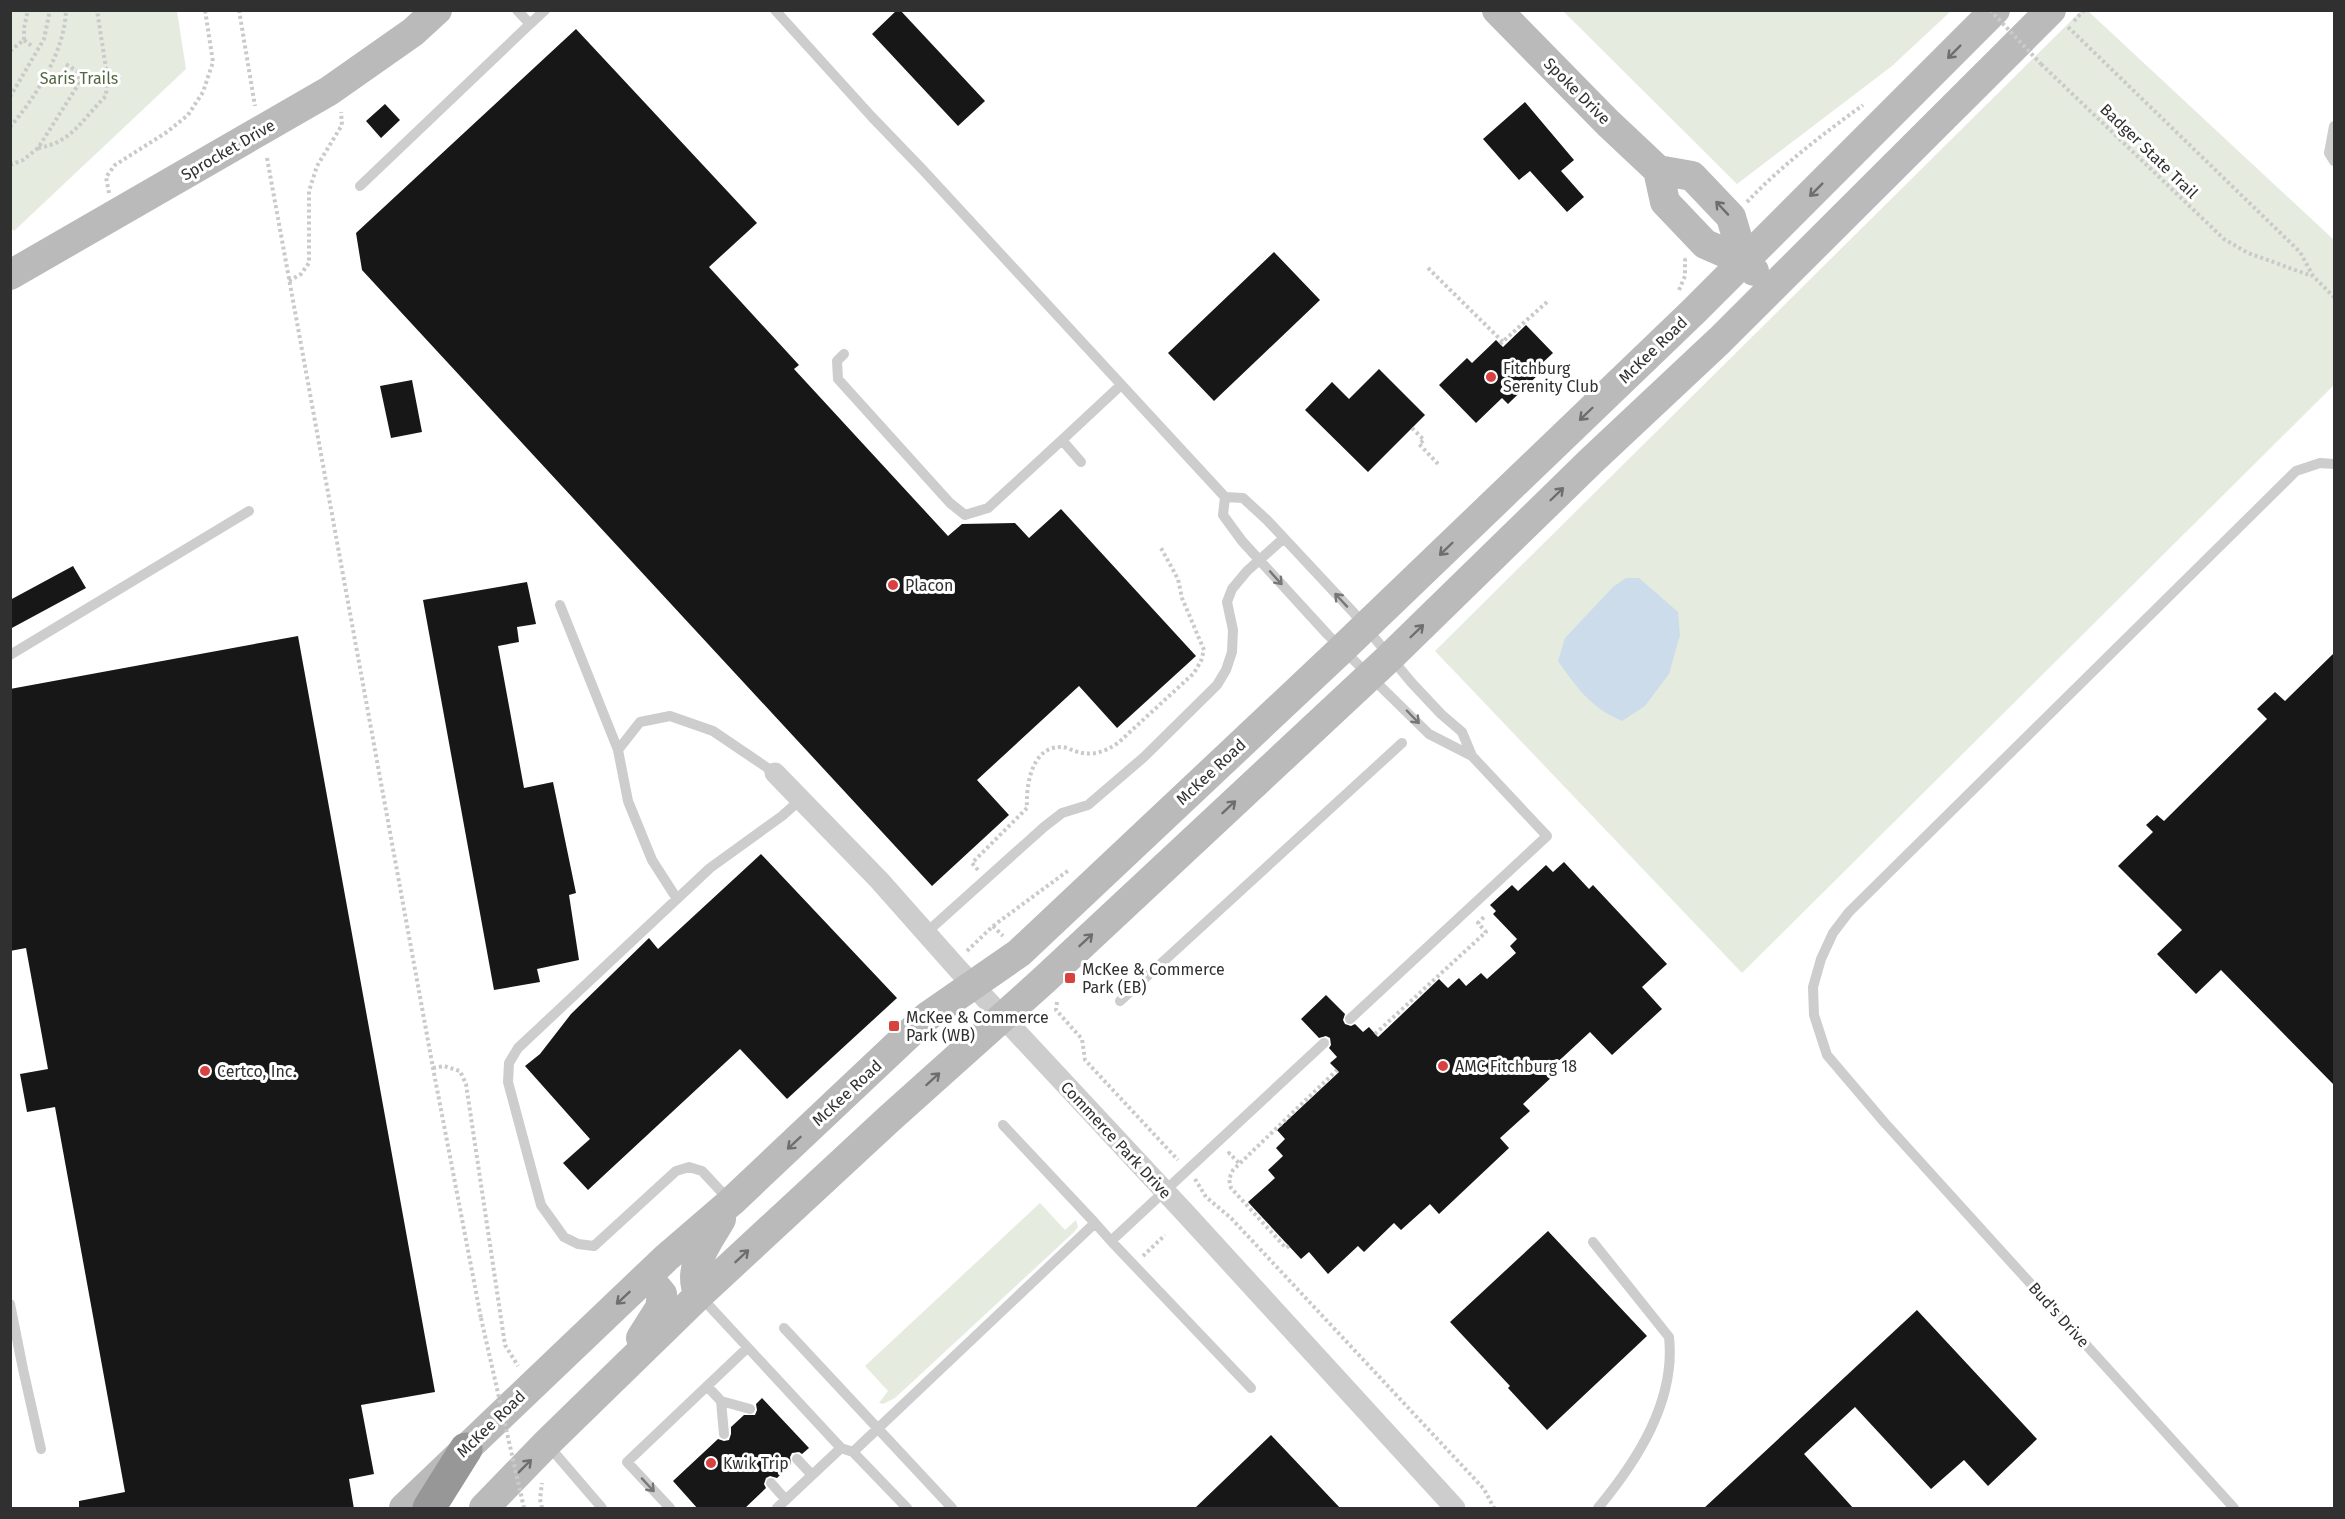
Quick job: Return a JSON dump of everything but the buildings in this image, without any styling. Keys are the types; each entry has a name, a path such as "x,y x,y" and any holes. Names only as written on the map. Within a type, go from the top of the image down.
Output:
{"highway":[{"path":"429,1509 466,1449"}],"main road":[{"name":"Sprocket Drive","path":"10,275 329,92 404,38 437,10"},
{"name":"Spoke Drive","path":"1497,10 1608,123 1658,170 1692,176 1731,217 1744,261 1771,288"},
{"name":"McKee Road","path":"404,1509 647,1276 730,1202 928,1016 1019,953 1342,649 1744,261 1995,10"},
{"path":"484,1509 547,1443 699,1296 1380,667 1591,461 1720,340 1771,288 2059,19"},
{"path":"699,1296 694,1282 698,1262 730,1202"},
{"path":"618,1374 660,1308 662,1294 647,1276"}],"street":[{"name":"Commerce Park Drive","path":"775,773 927,932 1002,1017 1455,1509"}],"lane":[{"path":"517,10 530,24"},
{"path":"360,186 545,10"},
{"path":"775,10 1225,497 1243,498 1284,538 1365,627 1380,667 1429,734 1472,756 1547,836 1350,1019"},
{"path":"2334,126 2329,153 2334,161"},
{"path":"844,354 837,361 838,380 950,503 965,515 988,508 1121,385"},
{"path":"1062,440 1082,462"},
{"name":"Bud's Drive","path":"2234,1509 1884,1122 1827,1055 1814,1015 1814,987 1821,959 1833,933 1849,912 2296,471 2320,463 2334,464"},
{"path":"1225,497 1223,515 1259,560 1342,649 1380,667 1441,714 1462,732 1472,756"},
{"path":"10,655 249,511"},
{"path":"927,932 1062,813 1088,805 1095,800 1144,757 1217,685 1226,670 1232,652 1233,630 1227,602 1232,589 1284,538"},
{"path":"560,605 618,750 628,801 652,860 677,899"},
{"path":"618,750 640,722 670,716 713,731 775,773"},
{"path":"1120,1001 1402,743"},
{"path":"730,1202 702,1171 689,1167 676,1171 594,1246 578,1244 564,1237 541,1205 508,1082 509,1063 518,1048 710,868 782,816 800,800"},
{"path":"1111,1241 1324,1043"},
{"path":"1003,1125 1251,1388"},
{"path":"853,1452 1095,1223"},
{"path":"1593,1242 1669,1337 1671,1354 1669,1381 1653,1424 1616,1486 1598,1509"},
{"path":"699,1296 841,1448 853,1452 906,1509"},
{"path":"10,1304 22,1369 41,1449"},
{"path":"784,1328 952,1509"},
{"path":"670,1509 627,1462 747,1348"},
{"path":"10,1356 22,1369"},
{"path":"707,1386 721,1401 750,1409"},
{"path":"721,1401 724,1434"},
{"path":"547,1443 602,1509"},
{"path":"777,1509 841,1448"},
{"path":"797,1459 812,1475"},
{"path":"771,1483 786,1500"}],"path":[{"path":"24,40 28,10"},
{"path":"10,97 44,39 50,10"},
{"path":"10,127 30,104 46,75 65,26 66,10"},
{"path":"38,148 52,146 71,135 90,111 106,96 107,75 97,10"},
{"path":"110,195 106,177 115,165 167,132 188,115 203,92 213,62 205,10"},
{"path":"239,10 255,106"},
{"name":"Badger State Trail","path":"1990,10 2042,64 2224,239 2248,254 2313,276"},
{"path":"2059,19 2300,252 2313,276 2334,297"},
{"path":"24,40 33,47"},
{"path":"10,51 24,40"},
{"path":"10,165 23,160 38,148 78,85 78,72 64,63"},
{"path":"1751,198 1836,124 1872,99"},
{"path":"289,281 301,274 309,263 309,191 317,166 342,125 341,112"},
{"path":"267,158 433,1068 481,1318 524,1509"},
{"path":"1678,294 1685,276 1684,260"},
{"path":"1428,268 1501,343 1547,302"},
{"path":"1412,428 1424,440 1419,444 1440,466"},
{"path":"986,878 972,863 1027,808 1027,781 1040,756 1052,749 1063,747 1084,754 1096,754 1118,743 1194,673 1201,662 1204,650 1200,636 1182,597 1178,579 1161,548"},
{"path":"1375,1034 1486,932 1478,923 1486,916"},
{"path":"966,951 999,923"},
{"path":"993,926 1005,938"},
{"path":"1060,998 1055,1005 1056,1010 1082,1039 1086,1060 1187,1170 1206,1197 1231,1218 1484,1489 1494,1509"},
{"path":"433,1068 444,1066 460,1071 466,1084 505,1346 518,1365"},
{"path":"1289,1246 1286,1248 1231,1188 1229,1179 1240,1164 1337,1070"},
{"path":"1233,1157 1240,1164"},
{"path":"1134,1265 1165,1235"},
{"path":"542,1485 540,1499 542,1509"}],"green space":[{"name":"Saris Trails","path":"10,11 177,11 186,69 14,231 10,227"},
{"path":"1563,11 1951,11 1892,66 1737,184"},
{"path":"2081,11 2088,11 2334,240 2334,385 1742,973 1435,651"},
{"path":"1040,1203 1065,1230 1076,1220 1078,1227 895,1398 883,1404 879,1403 888,1391 865,1366"}],"water":[{"path":"1626,578 1639,578 1678,612 1680,635 1669,674 1645,706 1622,721 1593,703 1558,661 1565,638 1613,587"}],"place":[{"name":"Fitchburg Serenity Club","path":"1491,377"},
{"name":"Placon","path":"893,585"},
{"name":"McKee & Commerce Park (EB)","path":"1070,978"},
{"name":"McKee & Commerce Park (WB)","path":"894,1026"},
{"name":"AMC Fitchburg 18","path":"1443,1066"},
{"name":"Certco, Inc.","path":"205,1071"},
{"name":"Kwik Trip","path":"711,1463"}]}
